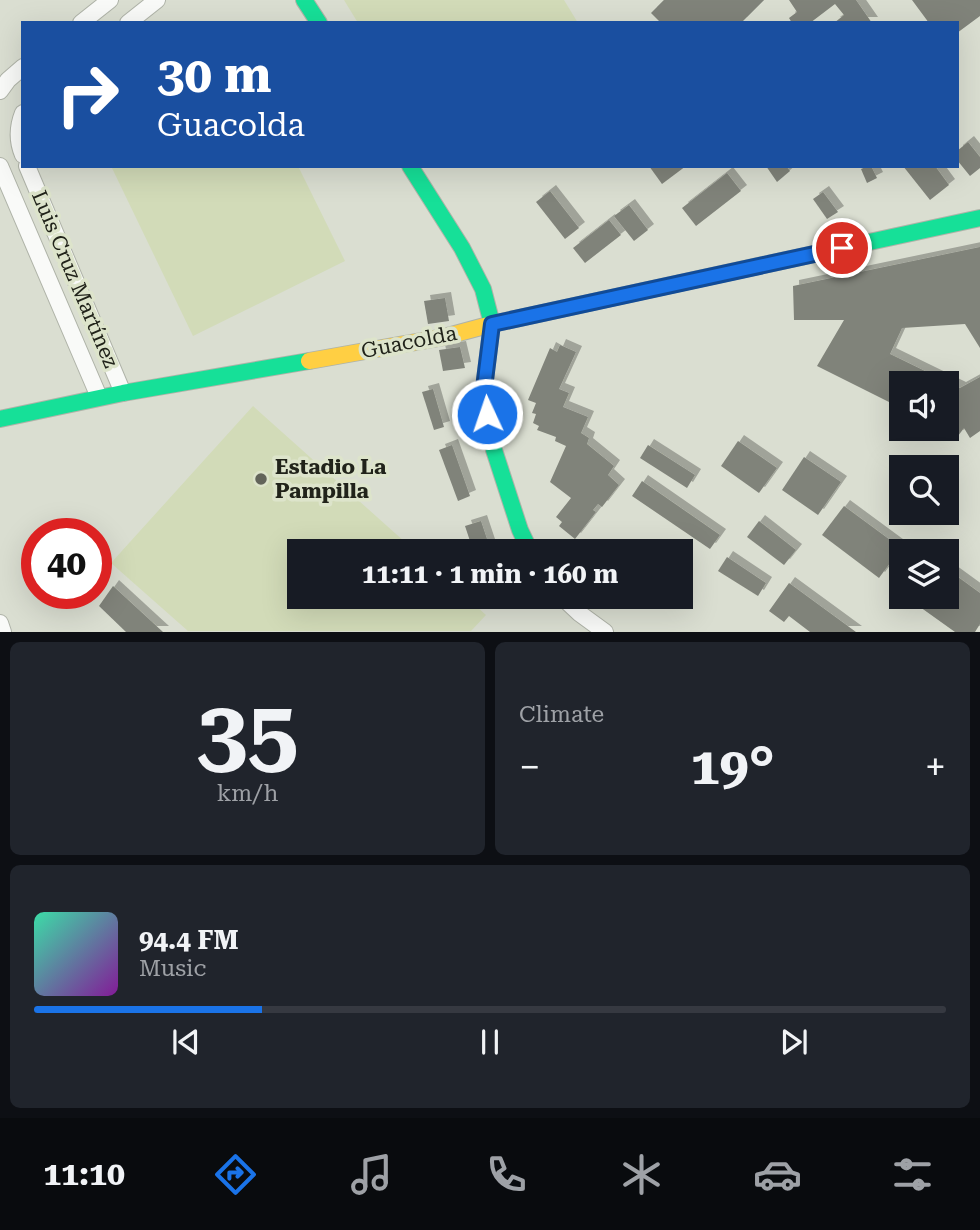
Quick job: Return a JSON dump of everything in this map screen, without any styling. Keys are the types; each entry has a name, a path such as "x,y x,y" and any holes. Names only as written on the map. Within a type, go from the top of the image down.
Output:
{"street":[{"path":"84,21 110,0"},
{"path":"131,21 157,0"},
{"path":"304,0 318,21"},
{"path":"0,91 21,69"},
{"path":"21,119 18,136 21,151"},
{"name":"Luis Cruz Martínez","path":"0,166 99,397"},
{"name":"Luis Cruz Martínez","path":"28,168 123,393"},
{"path":"411,168 462,248 484,289 492,324 483,396 494,450 524,539"},
{"name":"Guacolda","path":"0,419 99,397 444,337 492,324 980,218"},
{"path":"576,609 605,632"},
{"path":"0,623 3,632"}],"green space":[{"path":"344,0 564,0 577,21 357,21"},
{"path":"112,168 299,168 345,261 193,336"},
{"name":"Estadio La Pampilla","path":"253,406 402,539 287,539 287,609 479,609 486,615 471,631 188,631 112,562"}],"building":[{"path":"664,0 764,0 743,21 659,21 651,13"},
{"path":"789,0 856,0 871,21 836,21 844,15 835,4 813,21 791,21 789,18 797,12"},
{"path":"912,0 980,0 980,16 959,32 959,21 928,21"},
{"path":"968,142 980,157 980,168 970,176 959,162 959,149"},
{"path":"650,168 683,168 662,184"},
{"path":"767,168 788,168 790,171 777,182"},
{"path":"872,168 877,178 867,183 861,169"},
{"path":"905,168 936,168 949,185 930,200"},
{"path":"727,173 741,191 696,226 682,208"},
{"path":"550,191 579,228 565,239 536,202"},
{"path":"823,192 838,212 827,219 813,199"},
{"path":"629,205 648,230 634,241 614,216"},
{"path":"609,220 621,235 585,263 573,248"},
{"path":"980,247 980,348 965,324 902,328 890,354 925,371 889,371 889,402 817,366 844,320 794,320 793,286"},
{"path":"445,298 449,321 428,324 424,301"},
{"path":"560,345 576,352 559,389 569,393 563,407 588,417 581,433 589,438 587,444 614,466 608,475 619,485 602,507 598,504 593,510 596,512 575,539 559,526 562,522 556,517 571,498 550,482 566,446 555,441 556,437 537,430 539,426 533,423 536,414 532,413 536,403 528,400 550,348 557,352"},
{"path":"460,347 465,368 443,371 439,350"},
{"path":"980,377 980,431 970,438 964,428 959,435 959,388"},
{"path":"433,389 444,427 434,430 422,392"},
{"path":"738,441 777,468 759,493 721,466"},
{"path":"452,445 470,496 458,501 439,450"},
{"path":"648,445 695,475 687,488 640,458"},
{"path":"804,457 841,482 818,515 782,490"},
{"path":"642,481 720,535 710,549 632,496"},
{"path":"844,506 889,539 889,564 879,578 822,535"},
{"path":"481,521 487,539 469,539 465,526"},
{"path":"759,521 796,550 784,565 747,537"},
{"path":"727,557 766,583 758,596 718,571"},
{"path":"959,578 980,593 980,624 975,632 955,632 923,609 959,609"},
{"path":"789,583 856,632 810,632 789,616 784,622 769,611"},
{"path":"112,587 163,632 126,632 102,609 112,609"}],"traffic: fast":[{"path":"304,0 318,21"},
{"path":"411,168 462,248 483,289 492,324 483,395 494,450 524,539"},
{"path":"680,283 980,218"},
{"path":"0,419 123,393 309,361"}],"traffic: slow":[{"path":"309,361 444,337 680,283"}],"place":[{"name":"Estadio La Pampilla","path":"261,479"}],"route":[{"path":"487,414 483,396 492,324 842,248"}]}
